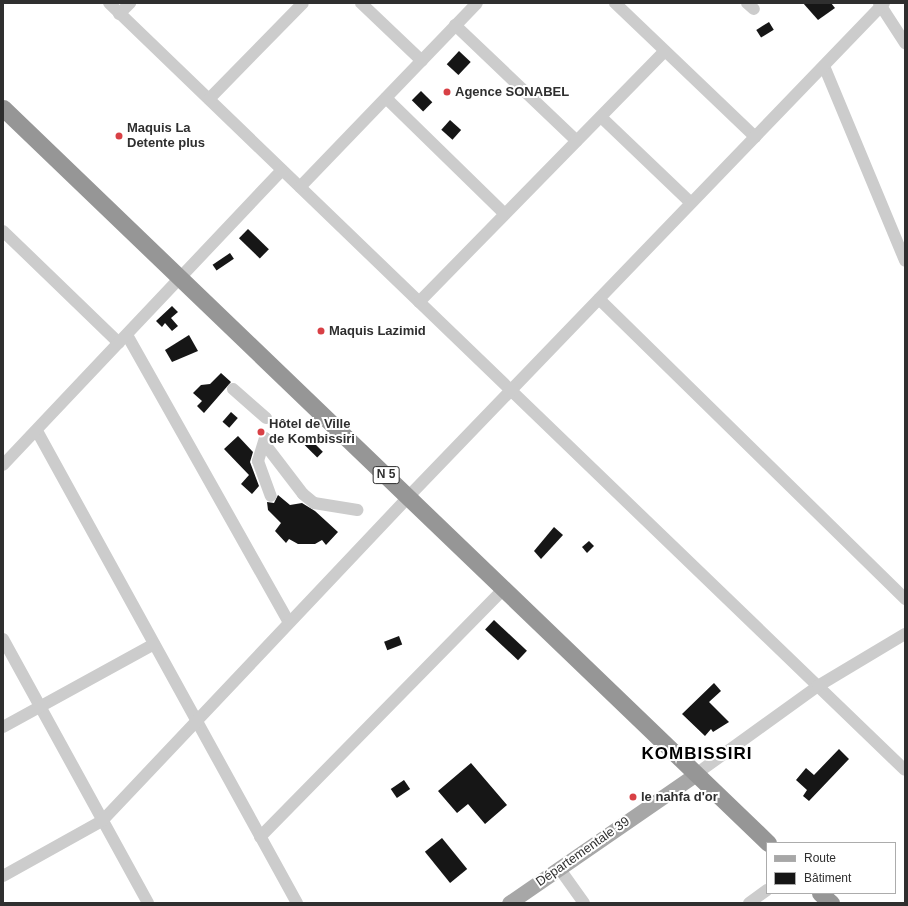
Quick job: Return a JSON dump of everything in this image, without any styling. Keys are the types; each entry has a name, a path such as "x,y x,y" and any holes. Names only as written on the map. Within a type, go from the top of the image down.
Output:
{"highway":[{"name":"N 5","path":"3,108 767,842"},
{"path":"821,894 831,903"}],"main road":[{"name":"Départementale 39","path":"509,903 696,774"}],"street":[{"path":"109,3 818,686 903,764"},
{"path":"120,14 130,3"},
{"path":"209,99 302,3"},
{"path":"361,3 422,61"},
{"path":"300,187 477,3"},
{"path":"615,3 755,137"},
{"path":"3,876 102,821 408,497 882,4 905,43"},
{"path":"455,25 577,141"},
{"path":"419,302 665,51"},
{"path":"824,66 905,260"},
{"path":"386,98 505,214"},
{"path":"601,117 691,203"},
{"path":"3,465 37,431 282,170"},
{"path":"3,231 123,339 290,623"},
{"path":"599,299 905,599"},
{"path":"233,389 266,418"},
{"path":"37,431 296,903"},
{"path":"271,496 258,461 265,438 267,447 308,498 314,503 358,510"},
{"path":"260,837 504,589"},
{"path":"696,774 818,686 905,634"},
{"path":"3,640 148,903"},
{"path":"3,727 154,644"},
{"path":"559,868 584,903"},
{"path":"749,903 766,891"}],"building":[{"path":"803,3 831,3 835,8 818,20"},
{"path":"769,22 774,30 761,38 756,30"},
{"path":"459,51 471,62 458,75 447,64"},
{"path":"421,91 432,102 423,112 412,100"},
{"path":"450,120 461,130 452,140 441,130"},
{"path":"248,229 269,249 260,258 239,238"},
{"path":"230,253 234,259 217,271 213,265"},
{"path":"172,306 178,312 171,318 178,326 172,331 165,323 162,327 156,321"},
{"path":"189,335 198,351 172,362 165,350"},
{"path":"221,373 231,382 204,413 197,406 202,401 193,393 201,385 210,384"},
{"path":"231,412 238,418 229,428 222,422"},
{"path":"238,436 253,452 250,462 259,486 252,494 241,484 249,475 224,449"},
{"path":"308,437 323,452 317,458 302,443"},
{"path":"278,495 290,505 302,503 315,511 338,532 326,545 322,540 315,544 298,544 289,539 286,543 275,531 281,523 268,510 267,502 274,503"},
{"path":"554,527 563,535 541,559 534,551"},
{"path":"589,541 594,546 587,553 582,547"},
{"path":"494,620 527,651 518,660 485,630"},
{"path":"399,636 402,644 387,650 384,642"},
{"path":"714,683 721,691 709,702 729,722 713,732 711,729 705,736 682,714"},
{"path":"839,749 849,759 809,801 803,796 807,790 796,780 806,768 814,775"},
{"path":"471,763 507,805 485,824 468,804 457,813 438,791"},
{"path":"404,780 410,789 397,798 391,789"},
{"path":"442,838 467,869 450,883 425,852"}],"place":[{"name":"Agence SONABEL","path":"447,92"},
{"name":"Maquis La Detente plus","path":"119,136"},
{"name":"Maquis Lazimid","path":"321,331"},
{"name":"Hôtel de Ville de Kombissiri","path":"261,432"},
{"name":"le nahfa d'or","path":"633,797"}],"district":[{"name":"KOMBISSIRI","path":"697,754"}]}
